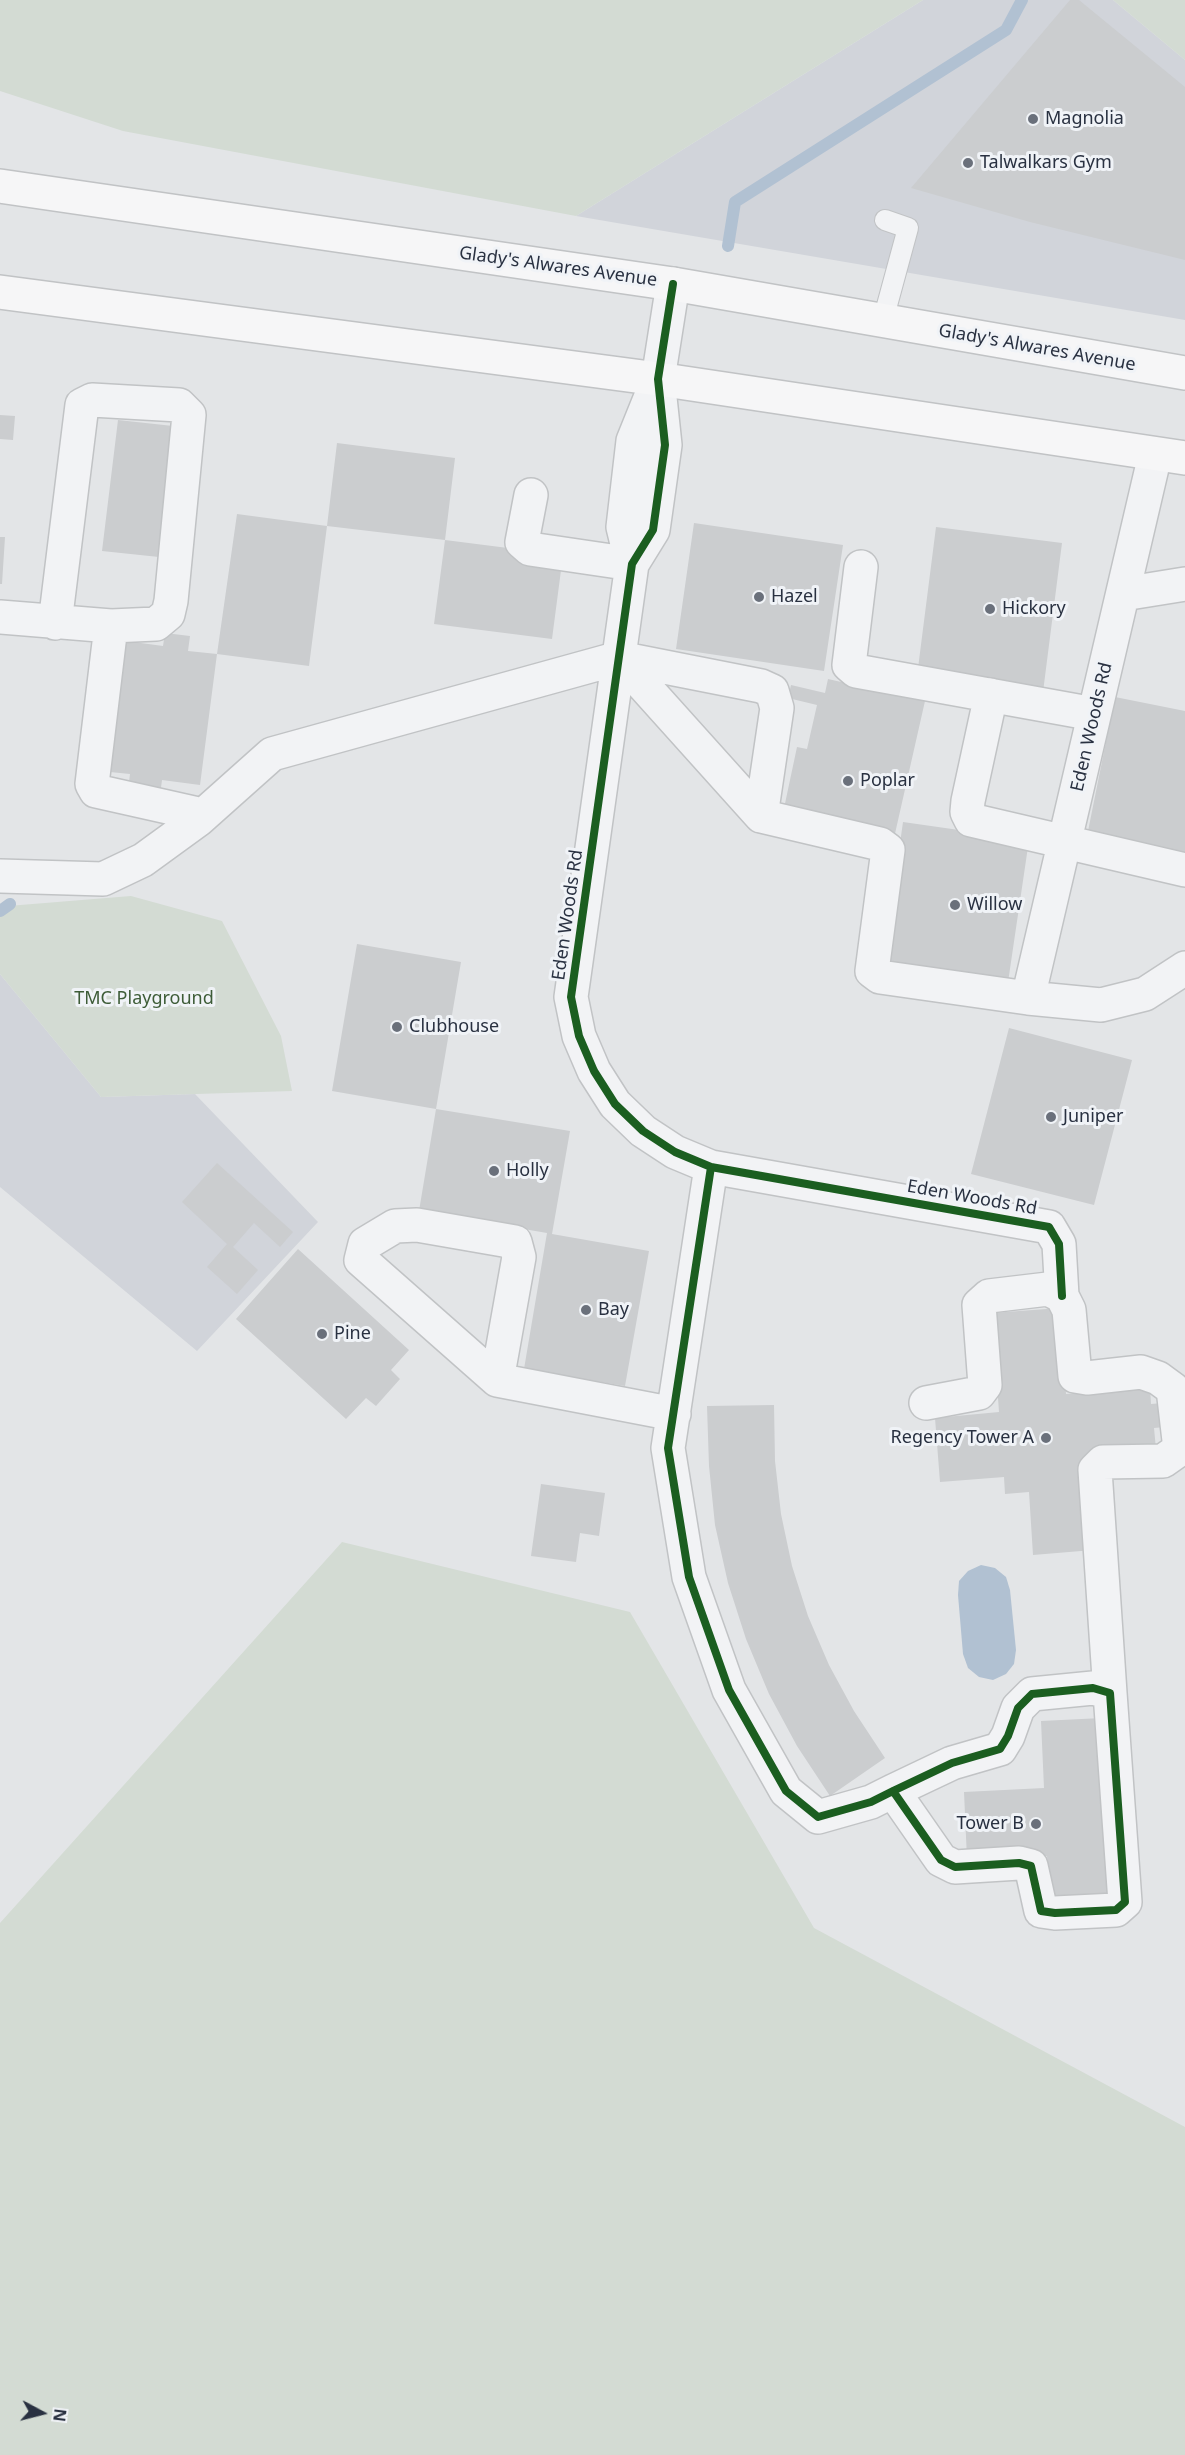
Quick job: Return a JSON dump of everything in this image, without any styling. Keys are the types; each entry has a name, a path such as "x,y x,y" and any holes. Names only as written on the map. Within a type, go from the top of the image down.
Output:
{"main road":[{"name":"Glady's Alwares Avenue","path":"0,186 673,284 1185,374"},
{"path":"0,292 658,379 1170,457"}],"street":[{"name":"Eden Woods Rd","path":"673,284 658,379 665,445 653,530 632,564 571,997 579,1036 594,1071 615,1104 651,1136 675,1152 711,1167 1049,1227 1059,1244 1062,1296 1068,1310 1075,1376 1087,1378 1141,1372 1158,1378 1173,1389 1180,1449 1163,1461 1103,1462 1095,1470 1110,1693"},
{"path":"0,617 55,623 111,626 156,624 168,615 189,415 179,405 92,400 82,405 55,623"},
{"name":"Eden Woods Rd","path":"1028,998 1123,594 1170,457"},
{"path":"531,495 522,542 530,549 632,564"},
{"path":"861,567 849,665 856,671 1094,714"},
{"path":"1123,594 1185,584"},
{"path":"111,626 92,784 96,791 203,815"},
{"path":"619,658 762,816 880,844 888,850 872,971 880,977 1028,998 1101,1005 1145,994 1185,968"},
{"path":"0,876 103,879 143,860 203,815 272,754 619,658 761,686 772,691 777,708 762,816"},
{"path":"991,695 967,812 971,820 1185,870"},
{"path":"711,1167 668,1448 689,1577 729,1690 786,1791 818,1817 871,1802 893,1791 952,1763 1000,1749 1008,1736 1018,1708 1032,1694 1093,1688 1110,1693 1125,1902 1116,1910 1055,1913 1041,1911 1031,1866 1019,1863 955,1867 941,1860 893,1791"},
{"path":"497,1380 519,1257 515,1242 417,1225 395,1226 365,1244 361,1260 497,1380 674,1414"},
{"path":"926,1403 979,1393 985,1385 979,1305 989,1296 1048,1289 1062,1296"}],"lane":[{"path":"883,320 908,228 885,220"}],"shaded area":[{"path":"923,0 1113,0 1185,60 1185,320 576,216"},
{"path":"0,974 101,1097 195,1094 318,1222 197,1351 0,1187"}],"green space":[{"path":"0,0 923,0 576,216 123,131 0,91"},
{"path":"1113,0 1185,0 1185,60"},
{"name":"TMC Playground","path":"131,896 222,921 281,1036 292,1091 101,1097 0,974 0,916 8,906"},
{"path":"342,1542 630,1612 814,1928 1185,2127 1185,2455 0,2455 0,1923"}],"water":[{"path":"981,1565 995,1568 1006,1577 1010,1590 1016,1650 1014,1664 1006,1674 993,1680 979,1677 968,1668 963,1654 959,1581 968,1571"}],"building":[{"path":"1070,0 1079,0 1185,87 1185,260 1030,222 911,188"},
{"path":"0,415 15,416 13,440 0,439"},
{"path":"118,420 173,426 159,557 102,551"},
{"path":"337,443 455,458 445,540 327,526"},
{"path":"237,514 327,526 309,666 217,654"},
{"name":"Hazel","path":"694,523 843,545 824,671 676,649"},
{"name":"Hickory","path":"936,527 1062,543 1043,692 917,676"},
{"path":"0,537 5,537 2,584 0,584"},
{"path":"445,540 563,555 552,639 434,624"},
{"path":"165,633 190,636 188,651 217,654 200,785 162,780 160,795 128,790 130,774 110,772 126,641 163,646"},
{"name":"Poplar","path":"828,679 925,701 894,838 783,813 797,747 807,749 817,705 788,698 791,685 825,693"},
{"path":"1115,697 1185,711 1185,860 1086,841"},
{"name":"Willow","path":"903,822 1029,840 1007,989 882,971"},
{"name":"Clubhouse","path":"357,944 461,962 436,1109 332,1091"},
{"name":"Juniper","path":"1009,1028 1132,1060 1094,1205 971,1174"},
{"path":"436,1109 570,1131 552,1234 649,1251 625,1386 524,1369 547,1233 419,1211"},
{"path":"217,1163 293,1232 280,1247 254,1223 233,1247 258,1270 237,1294 207,1267 227,1244 182,1202"},
{"name":"Pine","path":"298,1249 409,1350 391,1370 400,1379 376,1406 366,1398 346,1419 236,1319"},
{"name":"Regency Tower A","path":"1060,1308 1066,1394 1150,1387 1151,1404 1163,1403 1165,1427 1154,1428 1156,1449 1086,1455 1093,1550 1033,1555 1029,1492 1005,1494 1004,1477 940,1482 935,1418 999,1412 992,1313"},
{"path":"774,1405 775,1461 781,1514 792,1566 808,1616 829,1665 854,1711 885,1758 830,1796 797,1746 769,1694 746,1639 728,1583 715,1525 709,1466 707,1406"},
{"path":"541,1484 605,1493 599,1536 580,1533 576,1562 531,1556"},
{"name":"Tower B","path":"1102,1718 1110,1898 1050,1901 1047,1856 967,1859 964,1792 1044,1788 1041,1721"}],"waterway":[{"path":"728,246 735,202 1006,30 1022,0"},
{"path":"0,911 10,904"}],"cycle path":[{"path":"673,284 658,379 665,445 653,530 632,564 571,997 579,1036 594,1071 615,1104 643,1131 675,1152 711,1167 1049,1227 1059,1244 1062,1296"},
{"path":"711,1167 668,1448 689,1577 729,1690 786,1791 818,1817 871,1802 893,1791 952,1763 1000,1749 1008,1736 1018,1708 1032,1694 1093,1688 1110,1693 1125,1902 1116,1910 1055,1913 1041,1911 1031,1866 1019,1863 955,1867 941,1860 893,1791"}],"place":[{"name":"Magnolia","path":"1033,119"},
{"name":"Talwalkars Gym","path":"968,163"},
{"name":"Hazel","path":"759,597"},
{"name":"Hickory","path":"990,609"},
{"name":"Poplar","path":"848,781"},
{"name":"Willow","path":"955,905"},
{"name":"Clubhouse","path":"397,1027"},
{"name":"Juniper","path":"1051,1117"},
{"name":"Holly","path":"494,1171"},
{"name":"Bay","path":"586,1310"},
{"name":"Pine","path":"322,1334"},
{"name":"Regency Tower A","path":"1046,1438"},
{"name":"Tower B","path":"1036,1824"}]}
